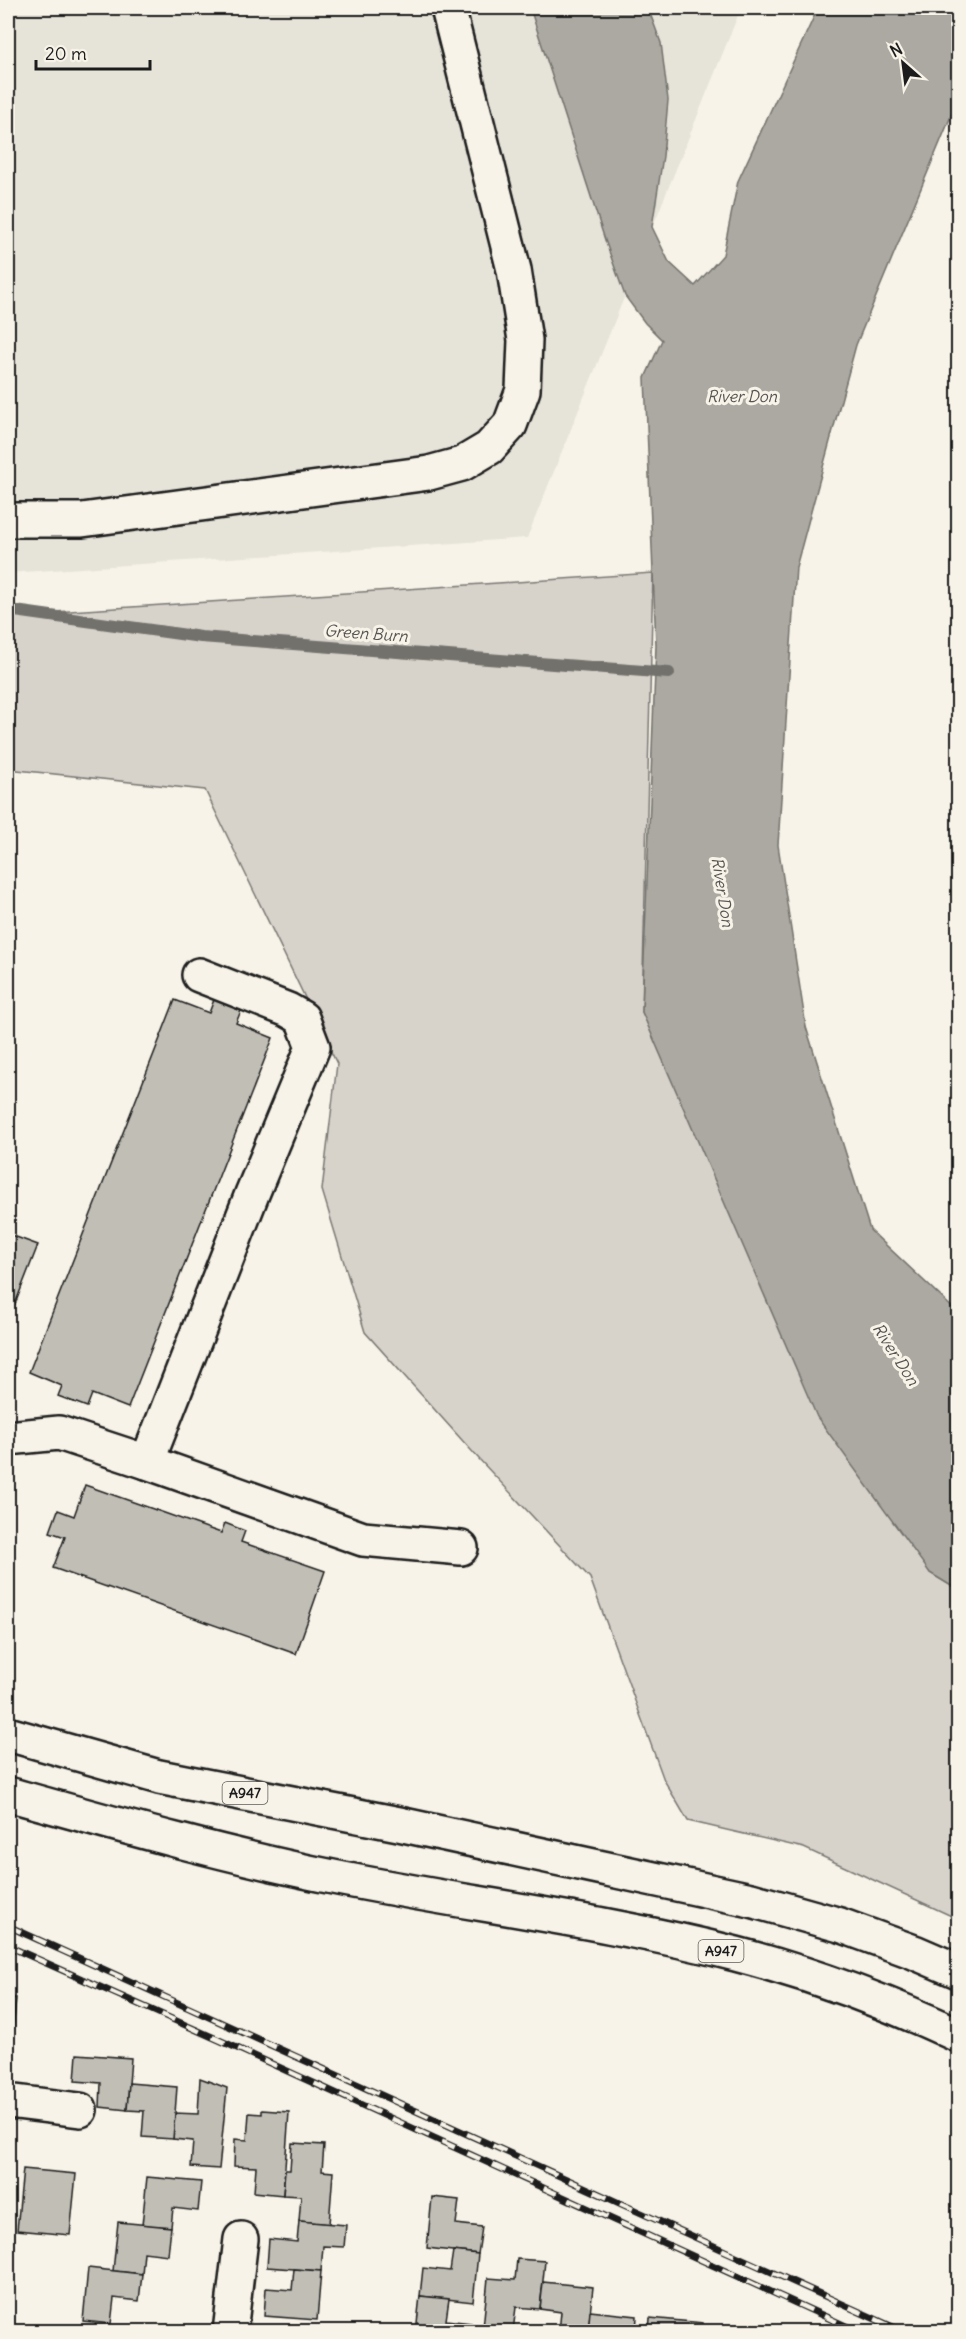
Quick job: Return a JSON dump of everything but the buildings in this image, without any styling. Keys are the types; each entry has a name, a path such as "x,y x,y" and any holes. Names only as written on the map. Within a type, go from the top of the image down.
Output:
{"main road":[{"path":"8,520 82,520 429,473 462,464 489,448 510,425 523,390 525,340 514,270 448,8"},
{"path":"147,1462 248,1204 313,1047 302,1018 288,1010 198,975"},
{"path":"8,1438 58,1433 147,1462 363,1539 461,1548"},
{"name":"A947","path":"8,1734 159,1777 399,1824 751,1900 840,1925 958,1971"},
{"name":"A947","path":"8,1794 117,1825 332,1877 616,1928 736,1954 844,1987 958,2035"},
{"path":"8,2101 80,2110"},
{"path":"230,2331 241,2239"}],"shaded area":[{"path":"8,8 741,8 527,538 8,573"},
{"path":"653,573 642,1012 930,1573 958,1590 958,1919 804,1848 688,1821 664,1780 590,1578 365,1332 322,1190 337,1064 205,790 8,769 8,615"}],"water":[{"name":"River Don","path":"530,8 648,8 661,43 668,100 663,156 652,227 669,262 695,286 723,255 738,181 818,8 958,8 958,99 856,345 796,567 778,845 806,1027 870,1230 958,1313 958,1590 930,1573 817,1417 642,1012 656,645 645,378 662,340 645,323 625,296"}],"waterway":[{"name":"Green Burn","path":"8,610 201,637 669,673"}],"railway":[{"path":"8,1926 904,2332"},
{"path":"8,1946 859,2332"}]}
